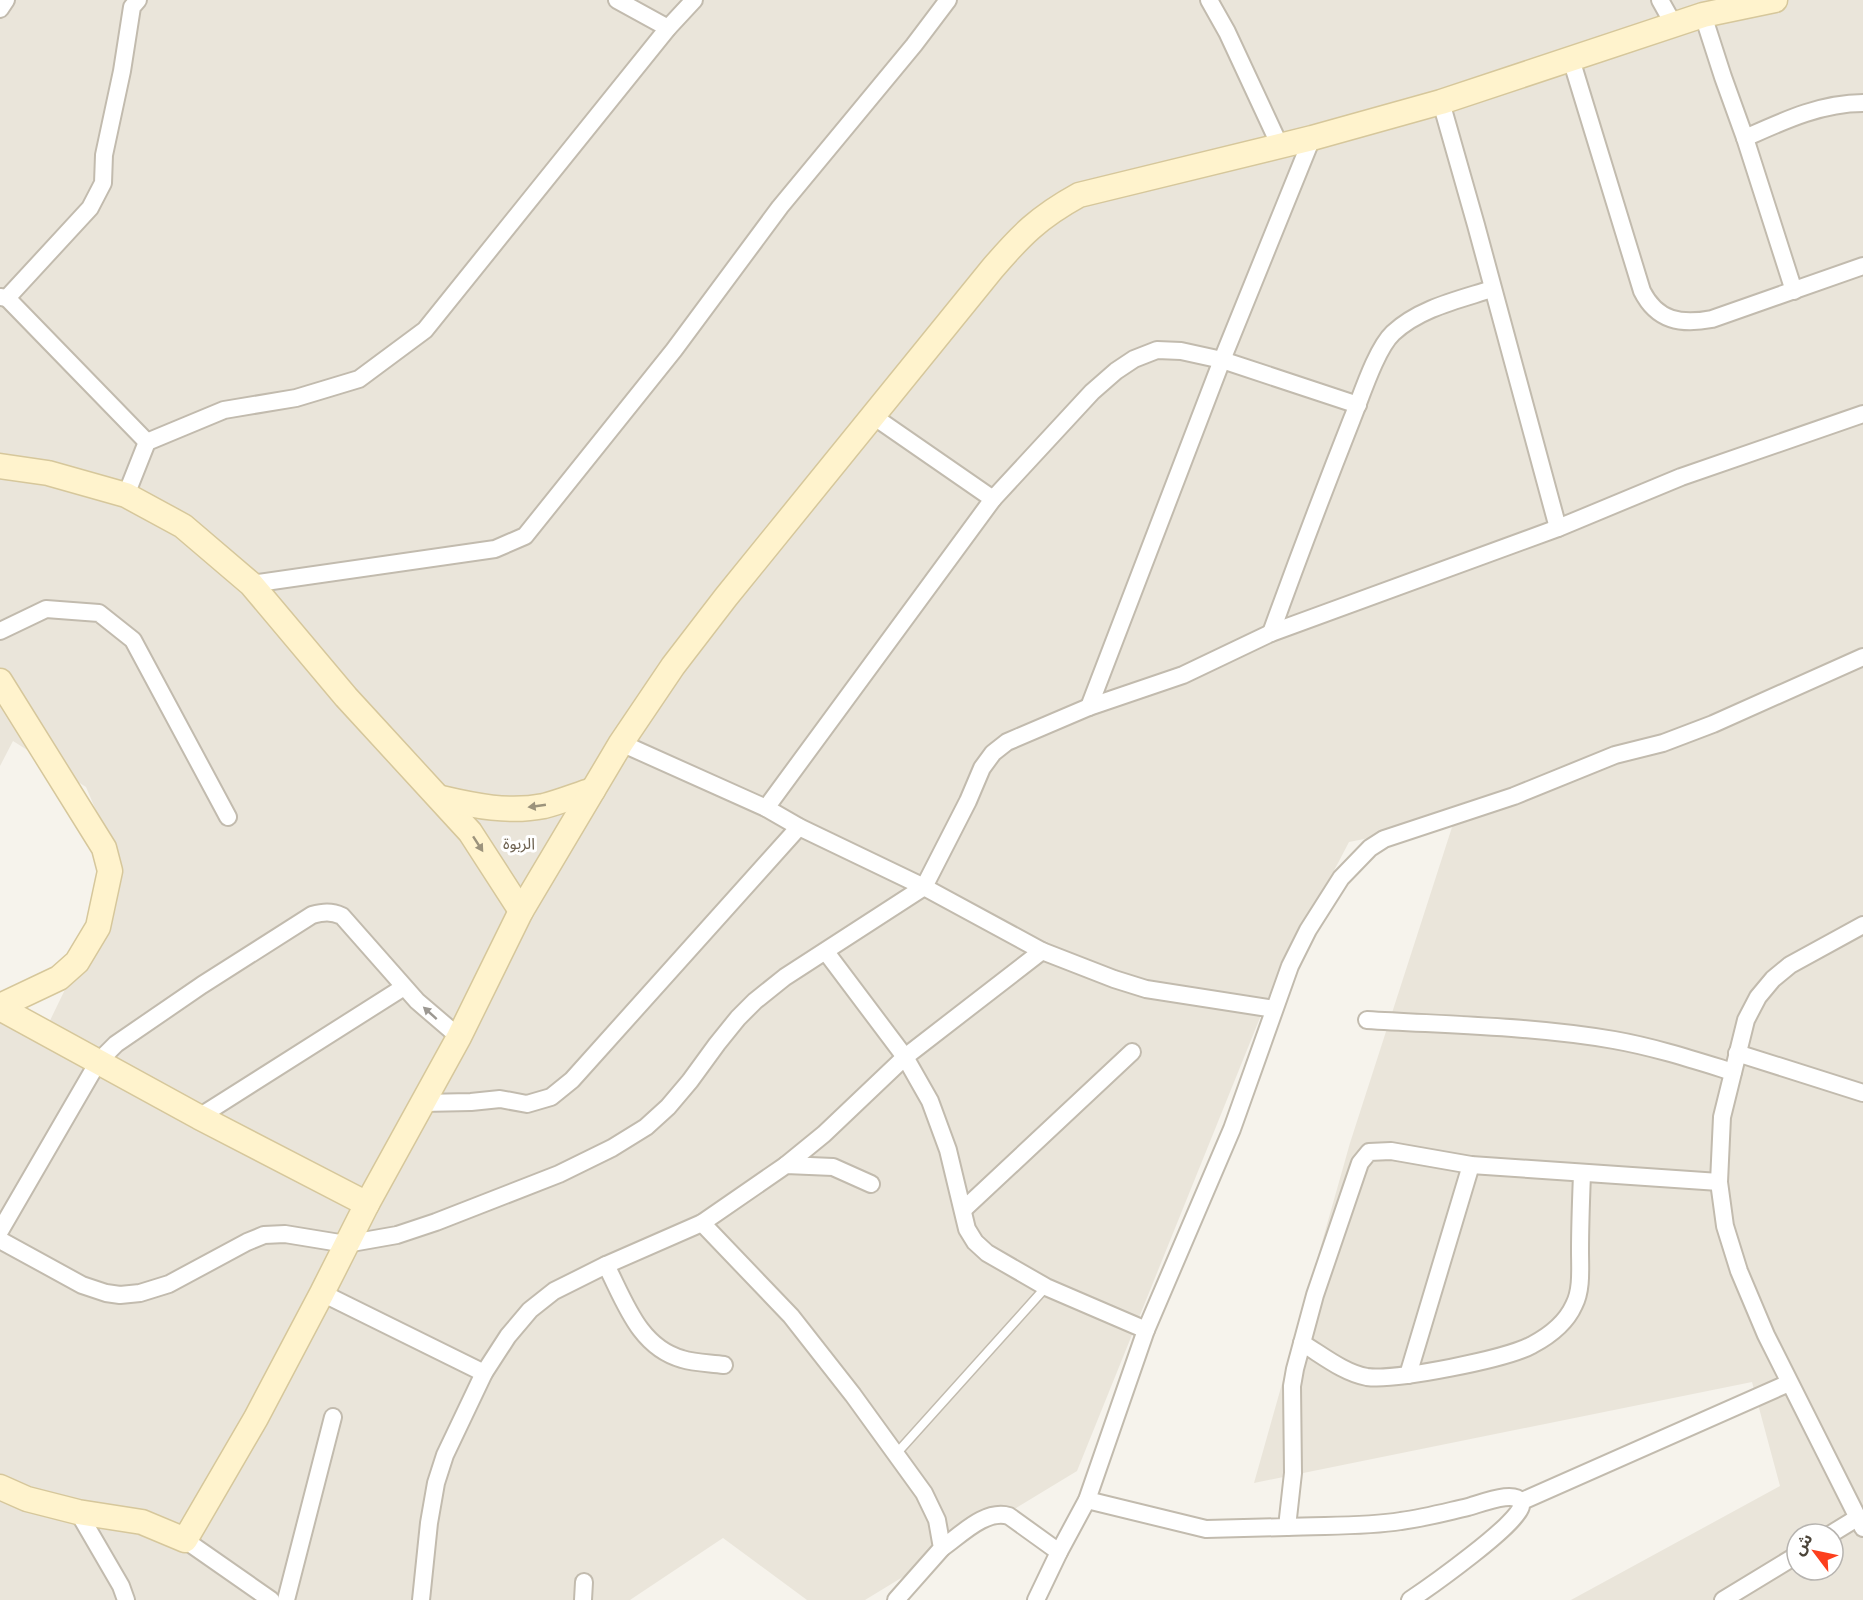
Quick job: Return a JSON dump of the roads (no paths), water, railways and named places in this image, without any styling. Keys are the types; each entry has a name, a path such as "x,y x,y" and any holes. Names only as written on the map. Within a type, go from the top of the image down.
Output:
{"street":[{"path":"0,9 6,0"},
{"path":"138,0 132,7 122,71 104,155 103,183 90,208 3,297 147,442"},
{"path":"617,0 668,28"},
{"path":"126,495 147,442 224,410 296,398 359,379 425,330 668,28 694,0"},
{"path":"251,584 495,549 525,536 674,350 780,207 907,54 948,0"},
{"path":"1209,0 1227,32 1280,146"},
{"path":"1660,0 1674,25"},
{"path":"185,1540 255,1418 367,1204 459,1037 521,910 621,743 679,657 992,269 1023,234 1052,210 1079,195 1312,138 1441,102 1703,15 1775,0"},
{"path":"1703,15 1794,291"},
{"path":"1571,58 1642,291 1648,304 1656,312 1677,320 1700,322 1712,320 1863,266"},
{"path":"1441,102 1558,528"},
{"path":"1745,138 1814,111 1846,103 1863,103"},
{"path":"1089,707 1222,360 1312,138"},
{"path":"1271,633 1378,355 1391,335 1410,320 1437,306 1492,289"},
{"path":"766,808 993,499 1092,392 1116,370 1134,359 1157,351 1181,351 1222,360 1358,405"},
{"path":"0,1240 82,1285 120,1295 140,1293 169,1284 264,1235 285,1234 346,1244 397,1235 559,1174 612,1148 646,1127 668,1107 731,1026 755,1001 785,977 924,887 968,801 982,768 993,753 1016,738 1089,707 1183,675 1271,633 1558,528 1681,477 1863,414"},
{"path":"873,417 993,499"},
{"path":"0,466 48,472 126,495 183,526 251,584 346,697 441,798 470,832 521,910"},
{"path":"0,631 46,609 99,613 133,640 228,817"},
{"path":"1036,1600 1087,1500 1146,1330 1232,1129 1290,966 1308,930 1341,878 1370,848 1384,839 1514,796 1607,758 1663,743 1713,724 1861,659"},
{"path":"0,681 104,848 110,872 98,927 77,962 59,978 0,1007"},
{"path":"621,743 766,808 799,827 924,887 1042,951 1146,989 1274,1009"},
{"path":"441,798 482,808 513,809 544,806 593,790"},
{"path":"422,1103 500,1099 527,1104 551,1097 572,1080 799,827"},
{"path":"0,1231 98,1062 116,1044 202,985 312,915 333,912 342,916 404,987 459,1037"},
{"path":"1845,1529 1860,1523 1789,1383 1739,1271 1725,1226 1719,1182 1722,1117 1746,1020 1758,997 1773,979 1790,965 1863,925"},
{"path":"421,1600 429,1523 436,1484 445,1455 484,1373 508,1336 531,1310 554,1291 606,1265 702,1223 786,1165 824,1134 905,1058 1042,951"},
{"path":"826,952 905,1058 930,1101 948,1150 968,1229 975,1242 987,1253 1046,1287 1146,1330"},
{"path":"199,1117 404,987"},
{"path":"0,1007 199,1117 367,1204"},
{"path":"1367,1020 1586,1036 1666,1052 1733,1072"},
{"path":"963,1210 1132,1052"},
{"path":"1737,1053 1863,1093"},
{"path":"1287,1527 1293,1473 1292,1386 1315,1295 1364,1157 1375,1151 1391,1151 1471,1165 1719,1182"},
{"path":"786,1165 833,1167 871,1184"},
{"path":"1408,1375 1471,1165"},
{"path":"1302,1344 1348,1371 1366,1377 1385,1378 1489,1358 1530,1347 1551,1334 1565,1320 1575,1304 1579,1283 1582,1174"},
{"path":"702,1223 791,1316 853,1395 932,1507 942,1548"},
{"path":"606,1265 640,1331 654,1346 683,1360 724,1365"},
{"path":"322,1293 484,1373"},
{"path":"1520,1502 1789,1383"},
{"path":"286,1600 333,1417"},
{"path":"0,1487 27,1499 78,1512 142,1522 185,1540 271,1600"},
{"path":"1087,1500 1206,1529 1400,1522 1505,1496 1515,1498 1520,1502 1518,1514 1505,1527 1443,1578 1410,1600"},
{"path":"78,1512 121,1586 126,1600"},
{"path":"896,1600 942,1548 993,1514 1009,1516 1059,1552"},
{"path":"1723,1600 1785,1562"},
{"path":"584,1582 584,1600"}],"lane":[{"path":"896,1454 1046,1287"}],"district":[{"name":"الربوة","path":"519,843"}]}
